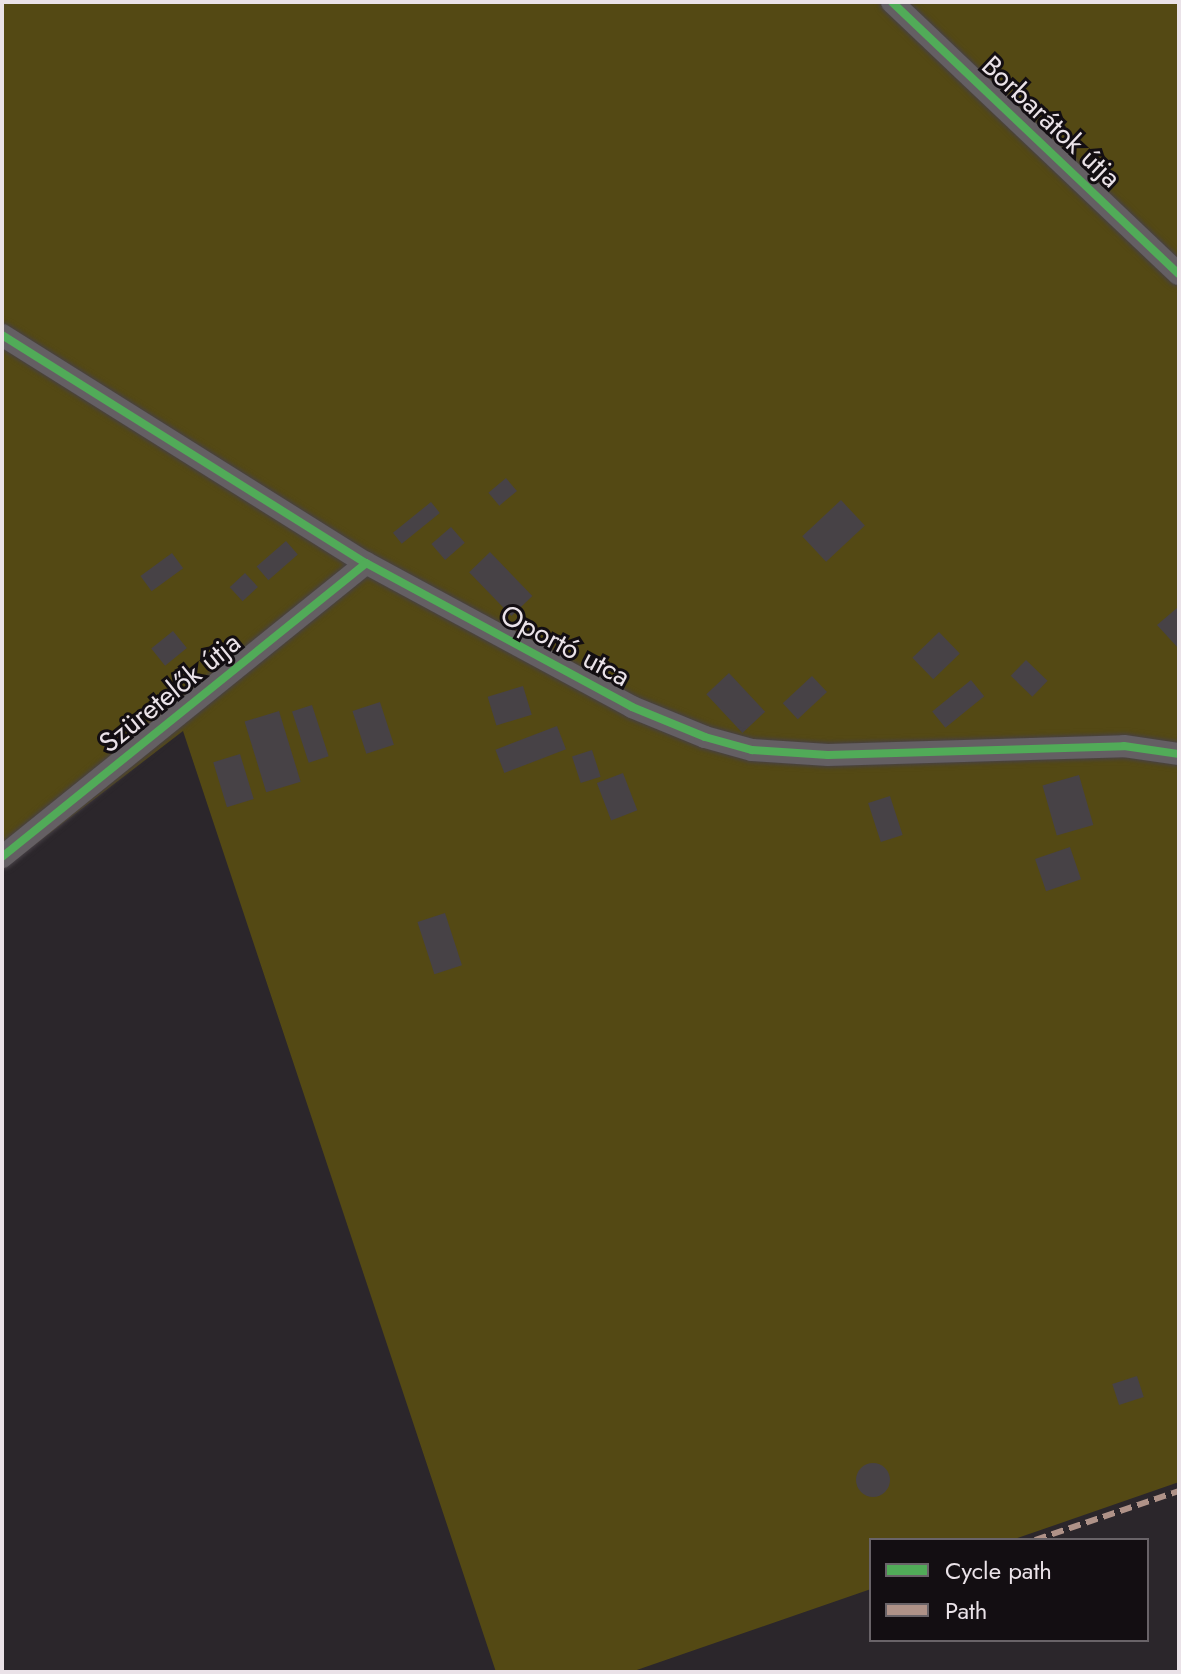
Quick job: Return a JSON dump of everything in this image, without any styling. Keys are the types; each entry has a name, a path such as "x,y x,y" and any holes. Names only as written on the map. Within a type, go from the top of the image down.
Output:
{"street":[{"name":"Borbarátok útja","path":"892,2 1179,274"},
{"name":"Oportó utca","path":"2,335 366,563 632,707 752,750 828,755 1124,746 1179,754"},
{"name":"Szüretelők útja","path":"2,857 366,563"}],"shaded area":[{"path":"2,2 1179,2 1179,1482 1018,1538 869,1538 869,1590 631,1672 496,1672 183,731 2,870"}],"building":[{"path":"506,478 517,491 499,506 488,493"},
{"path":"841,500 865,526 826,562 802,536"},
{"path":"431,502 440,513 402,544 393,533"},
{"path":"451,527 465,543 445,560 431,544"},
{"path":"286,541 298,555 268,580 257,567"},
{"path":"490,552 532,596 512,616 469,572"},
{"path":"172,553 183,568 152,591 140,576"},
{"path":"245,573 258,587 243,601 230,587"},
{"path":"1177,608 1179,610 1179,649 1157,625"},
{"path":"173,631 187,648 165,666 151,649"},
{"path":"939,632 960,654 933,679 912,658"},
{"path":"1026,660 1048,681 1032,697 1011,676"},
{"path":"729,673 765,712 742,733 706,694"},
{"path":"812,676 827,692 798,719 783,703"},
{"path":"971,680 984,696 945,728 932,711"},
{"path":"523,686 532,715 496,726 488,697"},
{"path":"380,702 394,745 366,754 352,711"},
{"path":"312,705 329,756 309,763 292,711"},
{"path":"279,711 301,782 266,792 245,722"},
{"path":"557,726 566,749 504,773 495,750"},
{"path":"592,750 601,777 581,783 572,756"},
{"path":"240,754 254,799 227,807 213,762"},
{"path":"623,773 637,810 611,820 597,783"},
{"path":"1079,775 1093,825 1057,835 1042,785"},
{"path":"890,796 903,835 881,842 868,803"},
{"path":"1070,847 1081,879 1046,891 1035,859"},
{"path":"445,913 462,965 434,974 417,922"},
{"path":"1137,1376 1144,1397 1119,1405 1112,1384"},
{"path":"873,1463 885,1468 890,1480 885,1492 873,1497 861,1492 856,1480 861,1468"}],"marked path":[{"path":"1041,1538 1179,1491"}],"cycle path":[{"path":"892,2 1179,274"},
{"path":"2,335 366,563 632,707 705,737 752,750 828,755 1124,746 1179,754"},
{"path":"2,857 366,563"}]}
